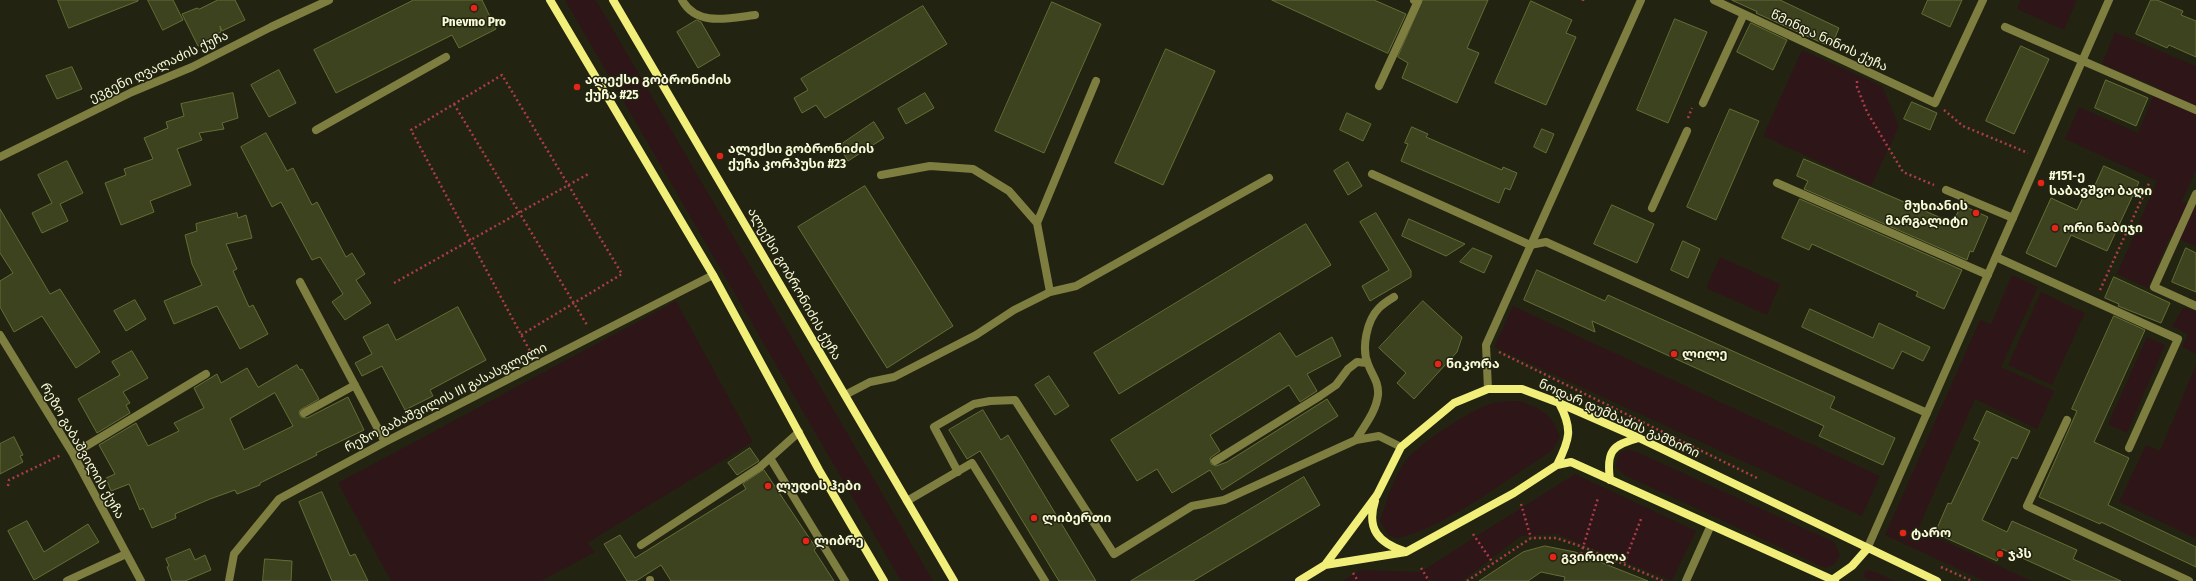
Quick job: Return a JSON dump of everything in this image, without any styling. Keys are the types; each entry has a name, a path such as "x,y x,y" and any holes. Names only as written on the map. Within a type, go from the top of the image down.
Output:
{"street":[{"name":"ევგენი ღვალაძის ქუჩა","path":"0,157 132,92 192,67 271,27 329,0"},
{"path":"550,0 713,275 798,432 884,581"},
{"name":"ალექსი გობრონიძის ქუჩა","path":"613,0 954,581"},
{"path":"682,0 692,14 703,17 716,19 755,15"},
{"path":"1379,86 1418,2 1414,0"},
{"path":"1488,389 1486,345 1641,0"},
{"name":"წმინდა ნინოს ქუჩა","path":"1714,0 1935,103"},
{"path":"1935,103 1983,0"},
{"path":"1558,465 1571,462 1833,580 1852,566 1867,549 2109,0"},
{"path":"1703,103 1744,14"},
{"path":"2005,27 2196,110"},
{"path":"316,130 446,57"},
{"path":"1037,223 1096,81"},
{"path":"1652,208 1687,131"},
{"path":"881,175 930,166 973,169 1009,191 1037,223 1050,292"},
{"path":"1372,174 1530,245 1546,242 1927,413"},
{"path":"845,395 870,382 894,377 976,335 1014,310 1050,292 1076,286 1269,178"},
{"path":"1777,183 1988,275"},
{"path":"1946,190 2013,218"},
{"path":"2196,194 2154,288 2196,306"},
{"path":"1996,257 2178,339 2129,448"},
{"name":"რეზო გაბაშვილის III გასასვლელი","path":"229,581 234,554 279,499 385,442 713,275"},
{"path":"300,282 385,442"},
{"path":"1356,440 1373,412 1378,395 1377,383 1367,363 1366,334 1372,318 1379,308 1394,297"},
{"name":"რეზო გაბაშვილის ქუჩა","path":"0,335 72,452 141,581"},
{"path":"1216,461 1336,385 1348,369 1357,362 1367,363"},
{"path":"72,452 206,374"},
{"path":"304,413 355,385"},
{"name":"ნოდარ დუმბაძის გამზირი","path":"1299,581 1325,565 1377,495 1401,447 1454,404 1488,389 1522,389 1559,403 1639,438 1867,549 1937,581"},
{"path":"958,472 934,428 974,404 990,401 1015,400 1114,554 1192,506 1224,500 1356,440 1379,436 1401,447"},
{"path":"1558,465 1567,445 1569,434 1567,418 1559,403"},
{"path":"2067,420 2027,506 2189,581"},
{"path":"641,545 760,467 798,432"},
{"path":"1610,480 1608,465 1610,454 1620,443 1639,438"},
{"path":"770,458 845,581"},
{"path":"907,501 972,463 1045,581"},
{"name":"ნოდარ დუმბაძის გამზირი","path":"1325,565 1406,552 1514,493 1558,465"},
{"path":"1377,495 1371,513 1375,532 1388,546 1406,552"},
{"path":"1686,581 1711,525"},
{"path":"67,581 126,554"}],"path":[{"path":"1856,66 1858,88 1868,112 1903,172 1946,190"},
{"path":"521,335 622,274 502,75 411,130 469,239 521,335 537,364"},
{"path":"1687,131 1686,124 1692,108 1703,103"},
{"path":"1935,103 1963,126 2039,158"},
{"path":"454,104 593,336"},
{"path":"394,282 590,173"},
{"path":"2094,301 2150,181"},
{"path":"1495,350 1764,482"},
{"path":"8,486 9,480 72,452"},
{"path":"1580,554 1598,498"},
{"path":"1520,504 1531,538"},
{"path":"1624,564 1641,519"},
{"path":"1473,534 1493,563"},
{"path":"1467,581 1531,538 1556,538 1583,547 1663,581"},
{"path":"1936,564 1972,581"},
{"path":"1421,568 1429,581"},
{"path":"1351,570 1358,581"}],"shaded area":[{"path":"565,0 596,0 933,581 901,581"},
{"path":"2021,0 2077,0 2064,30 2017,9"},
{"path":"2115,32 2196,66 2196,107 2194,113 2196,114 2196,170 2182,201 2196,207 2196,246 2170,236 2148,288 2117,274 2157,181 2065,139 2079,107 2138,133 2157,87 2102,64"},
{"path":"1802,50 1882,86 1899,126 1871,186 1763,136"},
{"path":"1720,257 1780,284 1767,315 1706,288"},
{"path":"2012,275 2038,287 2001,367 2054,391 2037,429 1975,399 1918,529 2032,581 1984,581 1885,535 1980,320 1991,324"},
{"path":"2041,292 2085,313 2052,385 2008,365"},
{"path":"676,301 753,442 587,543 595,552 541,581 391,581 338,483"},
{"path":"1513,306 1880,476 1862,516 1494,347"},
{"path":"2184,307 2196,312 2196,354 2182,347 2188,334 2172,326"},
{"path":"2147,337 2165,345 2127,433 2108,424"},
{"path":"2196,365 2195,538 2119,502 2146,445 2160,451"},
{"path":"1520,401 1541,410 1550,417 1560,437 1553,450 1478,500 1437,523 1399,538 1388,535 1380,521 1396,478 1409,457 1445,428 1473,412 1496,402"},
{"path":"1628,449 1834,542 1840,555 1835,564 1825,568 1624,475 1616,467 1618,454"},
{"path":"1575,474 1696,531 1672,581 1557,534 1521,536 1462,581 1342,581 1360,570 1420,572"},
{"path":"1870,570 1895,581 1867,580 1863,576 1865,571"}],"building":[{"path":"58,0 138,0 138,1 69,28"},
{"path":"148,0 173,0 183,20 163,30"},
{"path":"218,0 235,0 245,20 222,31 220,26 221,32 217,34 219,37 198,46 182,14 197,8 199,9"},
{"path":"414,0 482,0 496,29 459,48 452,35 336,93 314,50"},
{"path":"1272,0 1374,0 1406,14 1388,53"},
{"path":"1423,0 1488,0 1467,48 1479,53 1457,103 1402,78 1408,63 1398,57"},
{"path":"1732,0 1780,0 1839,28 1831,47 1756,13 1757,12"},
{"path":"1928,0 1962,0 1950,27 1922,14"},
{"path":"2151,0 2157,0 2183,11 2181,15 2196,21 2196,57 2169,45 2167,48 2136,34"},
{"path":"1531,1 1572,20 1566,33 1576,37 1546,105 1495,83"},
{"path":"1052,2 1101,24 1044,153 995,131"},
{"path":"923,6 947,44 825,118 816,105 802,113 794,98 808,90 801,79"},
{"path":"1675,19 1707,32 1668,123 1637,110"},
{"path":"697,20 701,22 720,55 698,68 677,32"},
{"path":"1751,23 1787,40 1773,70 1737,52"},
{"path":"2021,46 2049,59 2014,134 1986,121"},
{"path":"1166,49 1215,71 1163,185 1115,163"},
{"path":"72,67 82,89 57,99 46,76"},
{"path":"279,70 296,103 269,117 251,85"},
{"path":"2106,80 2148,98 2136,126 2095,108"},
{"path":"233,93 238,118 222,123 224,129 199,133 202,140 177,149 191,185 150,201 154,212 121,225 105,183 126,175 124,169 153,159 144,138 168,128 166,122 184,116 181,104"},
{"path":"925,93 934,108 906,124 898,109"},
{"path":"1912,102 1937,113 1930,130 1904,119"},
{"path":"1730,109 1759,121 1716,220 1687,207"},
{"path":"1347,113 1371,124 1363,141 1340,130"},
{"path":"874,122 884,138 848,161 839,146"},
{"path":"1412,127 1428,134 1426,137 1502,170 1503,167 1517,173 1510,190 1505,188 1499,203 1401,161 1408,144 1405,143"},
{"path":"1542,129 1554,134 1546,153 1534,147"},
{"path":"266,133 287,171 293,168 312,205 317,202 346,257 352,253 365,274 356,280 371,303 345,320 332,302 343,294 320,257 312,260 281,202 272,207 241,147"},
{"path":"1804,159 1953,223 1961,205 1988,217 1973,252 1970,251 1967,260 1804,189 1808,181 1797,176"},
{"path":"67,161 83,193 60,204 68,221 42,233 32,213 52,203 38,175"},
{"path":"1348,162 1362,186 1348,195 1334,171"},
{"path":"2104,166 2139,182 2107,251 2071,235 2056,267 2026,253 2051,198 2077,210 2087,189 2092,191"},
{"path":"865,186 953,326 887,368 798,227"},
{"path":"1800,199 1962,270 1944,309 1916,296 1918,292 1812,244 1809,250 1782,238"},
{"path":"1612,205 1654,224 1637,263 1594,244"},
{"path":"0,209 50,294 60,289 100,352 76,368 42,316 14,332 0,307 0,281 13,273 0,253"},
{"path":"237,213 238,218 246,215 252,238 226,244 237,269 233,271 249,307 253,305 268,334 240,349 217,306 174,324 164,301 202,285 192,264 185,235 197,231 196,224"},
{"path":"1376,213 1411,271 1411,277 1370,301 1362,286 1389,270 1360,222"},
{"path":"1409,219 1465,244 1446,256 1402,236"},
{"path":"1306,224 1331,265 1119,394 1094,353"},
{"path":"1683,241 1700,249 1688,278 1671,270"},
{"path":"1473,248 1492,256 1484,273 1460,262"},
{"path":"2186,248 2196,253 2196,292 2172,282"},
{"path":"1537,270 1605,301 1608,295 1835,397 1830,408 1895,438 1883,465 1819,436 1824,426 1592,321 1595,332 1524,300"},
{"path":"2114,277 2170,303 2161,323 2118,306 2119,304 2105,298"},
{"path":"135,300 146,319 126,331 114,311"},
{"path":"1423,301 1462,337 1457,352 1414,399 1397,383 1406,373 1379,348"},
{"path":"458,307 486,360 430,390 433,396 405,410 382,366 362,376 355,363 372,354 363,337 388,324 396,340"},
{"path":"1810,309 1873,338 1879,323 1930,347 1923,361 1902,351 1893,369 1802,327"},
{"path":"2114,316 2145,330 2094,442 2129,458 2108,505 2196,547 2196,567 2101,522 2100,524 2039,497 2077,411 2072,409"},
{"path":"1280,333 1296,357 1332,337 1341,356 1307,374 1317,391 1300,402 1289,385 1210,435 1220,451 1210,458 1211,464 1216,466 1227,462 1327,399 1338,416 1222,490 1210,470 1172,493 1157,469 1137,481 1111,440"},
{"path":"132,351 148,378 123,392 130,403 126,405 130,413 97,433 78,399 120,375 112,362"},
{"path":"297,365 300,370 302,369 319,399 300,410 299,413 301,417 307,418 348,397 364,430 316,453 317,455 260,483 260,485 237,494 235,490 210,499 175,514 176,518 152,528 143,508 140,510 129,484 111,491 106,478 115,474 99,445 136,423 148,446 179,431 174,423 204,408 194,388 217,374 221,383 247,368 258,387","holes":["275,393 293,426 244,450 230,419"]},
{"path":"1049,376 1069,406 1055,415 1035,385"},
{"path":"983,410 1001,440 1008,435 1096,581 1059,581 980,451 967,459 949,430"},
{"path":"1987,411 2030,431 2017,459 2012,457 1982,520 2007,532 2012,521 2077,550 2073,559 2121,581 2073,581 2002,549 1997,561 1935,533 1948,503 1951,504 1980,442 1974,439"},
{"path":"14,437 23,455 20,456 23,462 0,474 0,444"},
{"path":"750,448 759,461 737,475 728,463"},
{"path":"764,470 816,548 814,550 834,581 671,581 661,565 636,581 627,581 604,544 620,535 635,558 746,489 743,484"},
{"path":"1304,477 1320,505 1193,581 1131,581"},
{"path":"322,492 350,556 355,554 368,581 332,581 299,502"},
{"path":"27,521 44,552 88,524 99,542 34,580 8,531"},
{"path":"1545,546 1575,552 1648,581 1564,581 1565,577 1541,572 1528,581 1479,581 1523,552"},
{"path":"190,549 195,560 205,555 211,570 185,581 172,581 166,559"},
{"path":"265,559 292,561 291,581 263,581"}],"place":[{"name":"Pnevmo Pro","path":"474,8"},
{"name":"ალექსი გობრონიძის ქუჩა #25","path":"577,87"},
{"name":"ალექსი გობრონიძის ქუჩა კორპუსი #23","path":"720,156"},
{"name":"#151-ე საბავშვო ბაღი","path":"2041,183"},
{"name":"მუხიანის მარგალიტი","path":"1976,213"},
{"name":"ორი ნაბიჯი","path":"2055,228"},
{"name":"ლილე","path":"1674,354"},
{"name":"ნიკორა","path":"1438,364"},
{"name":"ლუდის ჰები","path":"768,486"},
{"name":"ლიბერთი","path":"1034,518"},
{"name":"ტარო","path":"1903,533"},
{"name":"ლიბრე","path":"806,541"},
{"name":"ჯპს","path":"2000,554"},
{"name":"გვირილა","path":"1553,557"}]}
